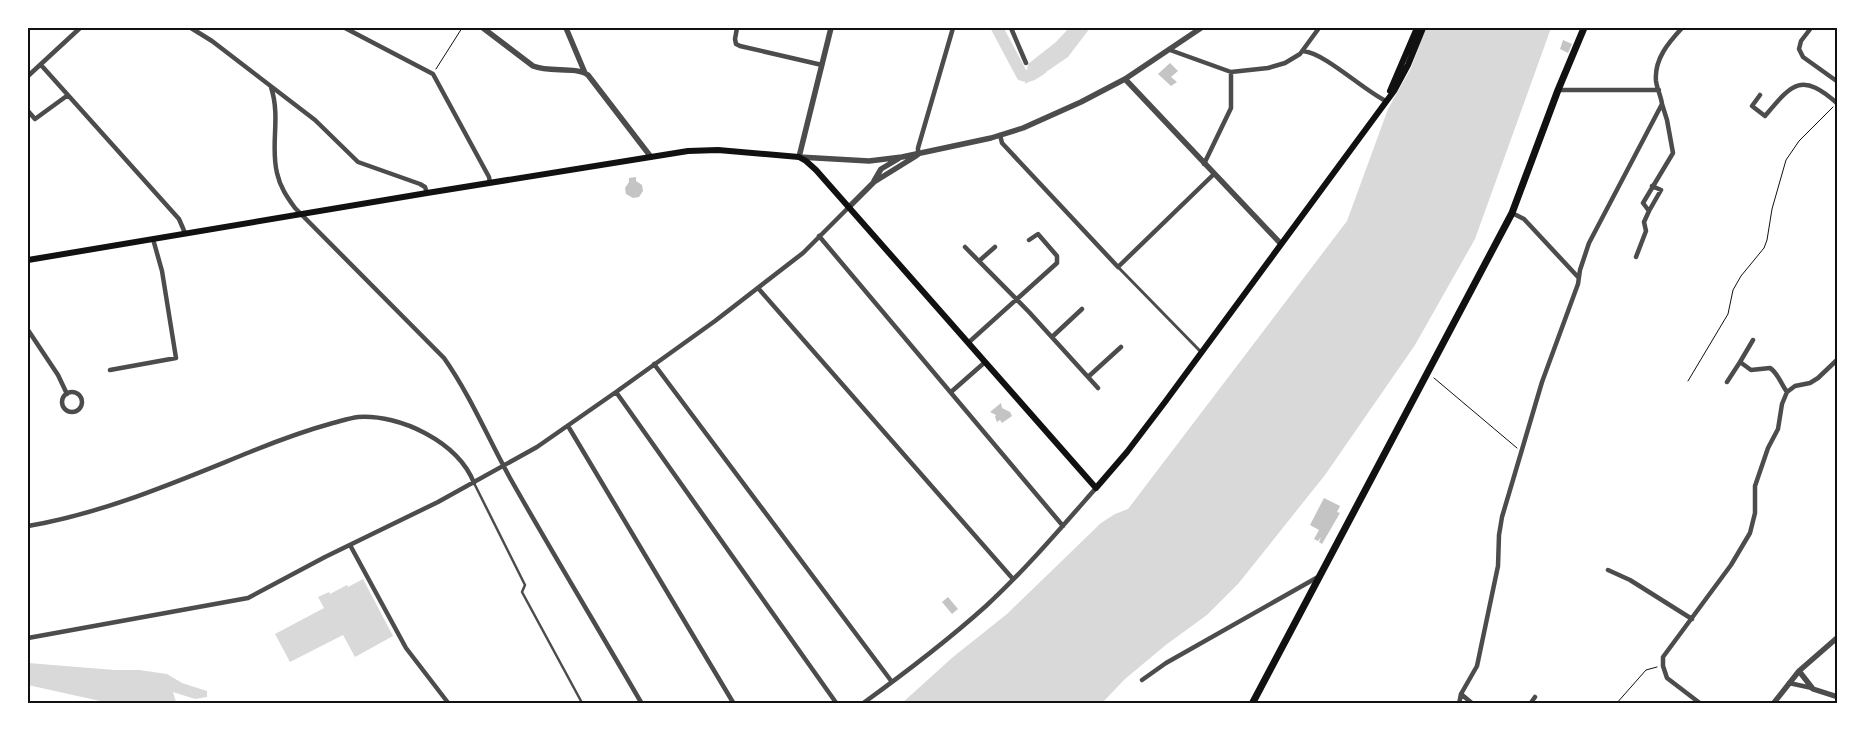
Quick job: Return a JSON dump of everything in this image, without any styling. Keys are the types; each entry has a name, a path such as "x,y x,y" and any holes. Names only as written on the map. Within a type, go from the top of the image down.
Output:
{"main road":[{"path":"1386,101 1417,28"},
{"path":"28,260 427,193 703,150 753,152 799,157 812,167 1096,488 1127,452 1202,352 1386,101 1400,81 1423,28"},
{"path":"1252,704 1512,213 1558,90 1584,28"}],"street":[{"path":"28,76 80,28"},
{"path":"191,28 315,120 358,162 420,184 425,187 427,193"},
{"path":"344,28 433,74 489,177 490,183"},
{"path":"483,28 537,68 585,72"},
{"path":"566,28 585,72 651,157"},
{"path":"737,28 735,39 736,44 740,46 822,65"},
{"path":"831,28 799,157 822,160 869,161 918,155 1000,135 1053,116 1125,79 1201,28"},
{"path":"918,155 918,148 953,28"},
{"path":"1011,28 1026,63"},
{"path":"1170,50 1231,72 1277,66 1291,60 1304,51 1319,28"},
{"path":"1649,212 1643,204 1672,153 1667,120 1656,82 1656,73 1659,61 1669,43 1682,28"},
{"path":"1811,28 1800,41 1799,48 1804,57 1838,82"},
{"path":"1304,51 1318,55 1372,94 1386,101"},
{"path":"41,65 179,219 184,234"},
{"path":"1204,164 1231,108 1231,72"},
{"path":"1125,79 1281,244"},
{"path":"1760,95 1752,106 1765,116 1783,95 1798,84 1820,91 1837,104"},
{"path":"271,87 276,110 275,164 277,174 287,197 295,208 444,358 458,378 503,465 564,574 582,599 642,704"},
{"path":"1558,90 1659,90"},
{"path":"28,111 35,119 68,95"},
{"path":"1459,704 1461,694 1477,666 1498,566 1499,535 1502,518 1542,382 1578,284 1578,277 1589,243 1662,104"},
{"path":"1000,135 1002,143 1202,352"},
{"path":"874,182 918,155"},
{"path":"881,169 902,158"},
{"path":"812,167 822,160"},
{"path":"28,638 248,598 474,483 537,447 568,426 758,288 803,253 850,210 885,170 869,161"},
{"path":"1118,266 1214,174"},
{"path":"1636,256 1646,231 1644,222 1661,190 1652,186"},
{"path":"1512,213 1524,219 1578,277"},
{"path":"968,343 1057,263 1057,256 1038,234 1029,240"},
{"path":"820,236 1063,526"},
{"path":"110,370 176,358 162,271 153,239"},
{"path":"979,261 995,246"},
{"path":"965,247 1052,337 1098,388"},
{"path":"758,288 1013,579"},
{"path":"1052,337 1082,309"},
{"path":"28,330 58,375 67,394"},
{"path":"1727,382 1753,340"},
{"path":"1088,378 1121,347"},
{"path":"1701,704 1667,678 1663,666 1665,652 1692,619 1731,565 1750,533 1755,513 1755,486 1768,448 1778,429 1782,404 1787,392 1795,386 1818,378 1838,359"},
{"path":"951,392 984,362"},
{"path":"1740,362 1751,370 1770,368 1787,392"},
{"path":"654,364 892,682"},
{"path":"73,392 80,397 82,403 77,410 71,412 63,407 62,401 67,394 73,392"},
{"path":"616,392 837,704"},
{"path":"28,526 109,506 150,492 289,437 320,426 356,417 386,419 436,439 458,457 466,467 474,483"},
{"path":"568,426 734,704"},
{"path":"862,704 968,622 1013,579 1096,488"},
{"path":"350,545 406,648 449,704"},
{"path":"1608,570 1630,580 1692,619"},
{"path":"1142,680 1166,663 1319,576"},
{"path":"1773,704 1799,671 1838,637"},
{"path":"1799,671 1813,689"},
{"path":"1789,683 1836,695"},
{"path":"1461,694 1473,704"},
{"path":"1530,704 1535,697"}],"lane":[{"path":"474,483 525,585 522,592 581,701"}],"path":[{"path":"438,65 462,28"},
{"path":"1688,381 1728,314 1733,290 1767,240 1772,209 1786,160 1798,142 1837,104"},
{"path":"1428,372 1522,451"},
{"path":"1616,704 1646,670 1663,666"}],"shaded area":[{"path":"1069,28 1090,28 1068,57 1025,84 1028,64 1056,42"},
{"path":"1426,28 1551,28 1475,239 1415,345 1325,475 1238,584 1207,615 1167,644 1125,679 1102,703 901,704 953,657 1007,614 1101,523 1115,514 1128,509 1347,221 1388,109 1411,68"},
{"path":"363,579 393,636 355,657 343,635 290,662 275,634 324,608 318,597 329,592 330,594 347,585 348,587"},
{"path":"28,663 115,670 139,670 167,674 182,683 207,691 207,697 195,699 173,692 178,703 109,703 28,685"}],"building":[{"path":"1563,40 1572,44 1568,53 1560,49"},
{"path":"1170,63 1178,71 1171,77 1177,82 1171,86 1158,74"},
{"path":"636,177 636,181 642,185 643,191 639,197 633,198 626,194 625,188 629,178"},
{"path":"1001,403 1002,408 1010,412 1012,416 1002,423 1000,420 997,422 996,415 990,412"},
{"path":"1324,498 1340,506 1337,512 1340,513 1322,544 1319,542 1321,537 1318,541 1314,539 1319,530 1310,525"},
{"path":"948,597 958,609 952,614 942,602"}],"waterway":[{"path":"997,28 1022,75 1030,75 1041,69"}]}
